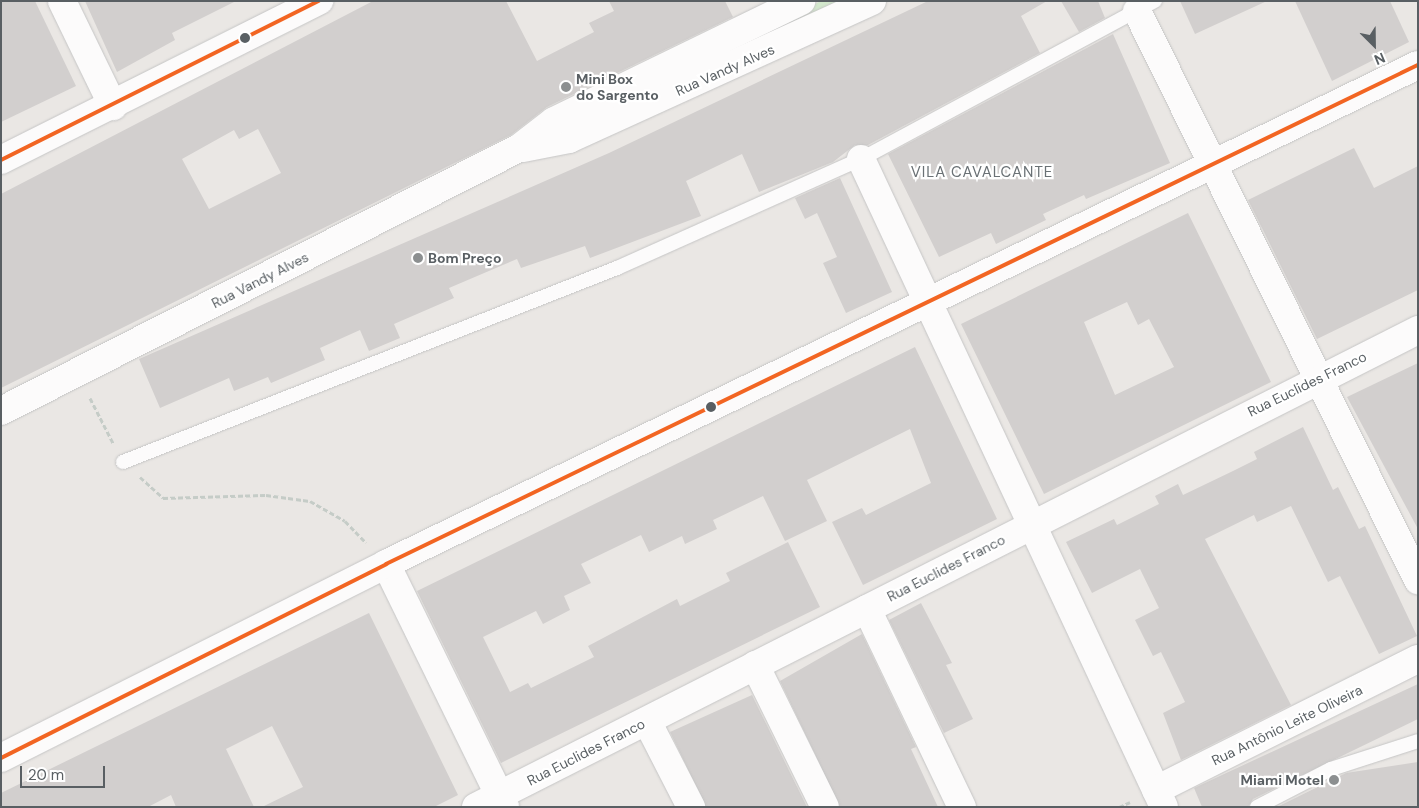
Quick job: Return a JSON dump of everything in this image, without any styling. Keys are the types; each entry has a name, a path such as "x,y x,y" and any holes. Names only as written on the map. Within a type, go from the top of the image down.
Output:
{"street":[{"path":"62,1 113,106"},
{"path":"1,160 113,106 318,1"},
{"name":"Rua Vandy Alves","path":"1,411 519,148 554,121 767,9 802,1"},
{"name":"Rua Vandy Alves","path":"519,148 569,139 784,44 872,1"},
{"path":"1146,6 1212,167 1316,379 1418,580"},
{"path":"767,9 784,44"},
{"path":"1,758 386,564 1212,167 1418,65"},
{"path":"861,159 1029,525 1160,798"},
{"name":"Rua Euclides Franco","path":"493,803 755,665 1316,379 1418,330"},
{"path":"386,564 493,803"},
{"path":"867,609 962,807"},
{"name":"Rua Antônio Leite Oliveira","path":"1160,798 1418,659"},
{"path":"755,665 824,807"},
{"path":"647,721 691,807"}],"lane":[{"path":"123,462 617,268 861,159 1146,6"},
{"path":"1257,807 1331,769 1418,741"}],"path":[{"path":"77,372 123,462 163,498 266,495 310,501 345,521 386,564"}],"green space":[{"path":"821,1 855,1 789,34 782,21"}],"building":[{"path":"1,1 35,1 76,86 1,122"},
{"path":"85,1 236,1 172,33 175,40 117,72"},
{"path":"373,1 506,1 537,61 594,32 589,23 614,11 609,1 725,1 733,17 547,107 511,135 1,388 1,194","holes":["258,129 281,173 209,209 182,159 234,130 239,139"]},
{"path":"928,1 1047,1 1021,16 1040,53 868,145 855,145 833,162 759,192 742,154 686,181 701,216 590,258 585,246 521,268 517,259 449,288 454,298 394,324 400,338 369,351 360,330 320,348 325,360 271,383 268,377 234,391 229,378 160,408 139,359 609,153"},
{"path":"1061,1 1098,1 1105,18 1079,32"},
{"path":"1180,1 1267,1 1195,34"},
{"path":"1295,1 1390,1 1409,42 1332,81"},
{"path":"1113,34 1170,163 1086,199 1084,195 1043,214 1046,220 996,244 991,233 939,257 888,154"},
{"path":"1354,148 1374,188 1418,166 1418,290 1317,339 1248,200"},
{"path":"840,178 892,292 846,313 823,263 837,257 817,213 805,219 795,198"},
{"path":"1188,213 1271,382 1044,494 961,324","holes":["1127,302 1138,325 1149,319 1174,367 1115,395 1084,322"]},
{"path":"915,347 997,519 863,585 832,522 862,508 866,515 931,483 910,429 807,480 827,521 785,541 763,496 713,520 717,529 685,544 682,536 649,552 641,535 581,564 591,583 564,596 570,610 543,624 536,611 483,637 510,692 528,683 531,688 594,657 588,646 677,599 680,606 730,581 726,573 788,542 820,607 501,763 417,591"},
{"path":"1418,363 1418,529 1347,397"},
{"path":"1303,427 1333,490 1338,487 1359,529 1365,526 1417,636 1379,654 1340,576 1328,582 1291,506 1257,522 1254,515 1205,539 1291,705 1181,760 1163,713 1185,702 1161,652 1153,656 1135,620 1159,608 1140,569 1092,593 1066,542 1114,519 1117,525 1159,504 1155,496 1178,484 1183,495 1233,471 1257,459 1254,452"},
{"path":"921,603 952,663 946,665 973,719 944,733 889,620"},
{"path":"369,613 458,795 434,807 262,807 303,787 272,726 226,749 254,807 176,807 171,795 148,807 1,807 1,793"},
{"path":"862,634 916,747 911,749 938,807 840,807 780,681"},
{"path":"1418,684 1418,719 1253,799 1248,807 1202,807 1194,788"},
{"path":"752,695 807,807 706,807 670,732"},
{"path":"1418,762 1418,807 1277,807 1346,773"}],"transit line":[{"path":"1,160 318,1"},
{"path":"1,758 386,564 1418,65"}],"place":[{"name":"Mini Box do Sargento","path":"566,87"},
{"name":"Bom Preço","path":"418,258"},
{"name":"Miami Motel","path":"1334,780"}],"district":[{"name":"VILA CAVALCANTE","path":"982,173"}]}
